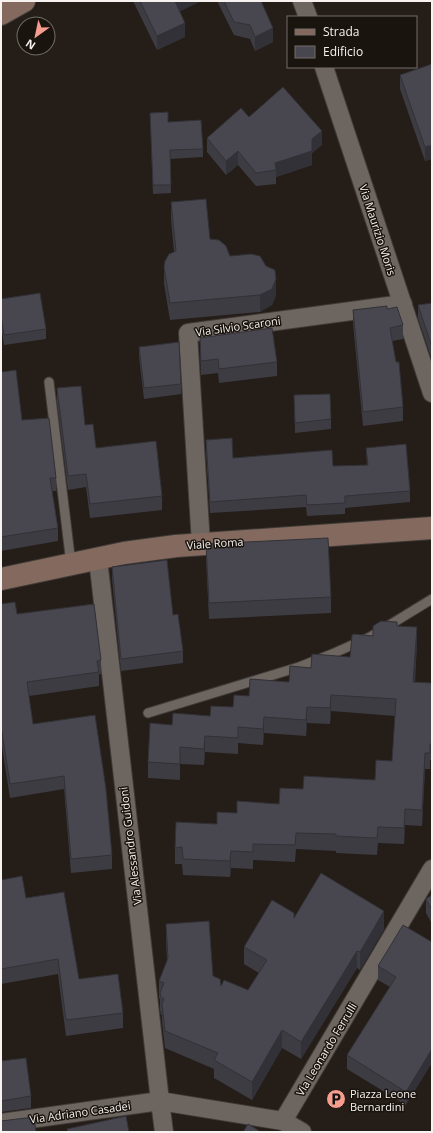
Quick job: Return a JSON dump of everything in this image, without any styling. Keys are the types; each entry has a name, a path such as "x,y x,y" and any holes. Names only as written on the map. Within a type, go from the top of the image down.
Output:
{"street":[{"path":"1,14 24,1"},
{"path":"302,1 308,16"},
{"name":"Via Maurizio Moris","path":"324,68 432,393"},
{"name":"Via Silvio Scaroni","path":"201,544 188,333 403,304"},
{"name":"Viale Roma","path":"1,579 71,564 149,550 201,544 432,528"},
{"name":"Via Alessandro Guidoni","path":"98,559 164,1132"},
{"name":"Via Leonardo Ferrulli","path":"283,1121 432,869"},
{"path":"160,1101 283,1121 302,1132"},
{"name":"Via Adriano Casadei","path":"1,1123 160,1101"}],"lane":[{"path":"49,382 71,564"},
{"path":"148,714 299,667 332,654 370,636 432,599"}],"building":[{"path":"140,1 175,1 185,23 157,36"},
{"path":"224,1 261,1 273,28 255,37 250,25 234,22"},
{"path":"432,64 432,145 425,147 400,75"},
{"path":"283,87 322,131 312,139 312,151 275,163 276,170 256,173 238,151 226,161 207,138 241,108 249,117"},
{"path":"168,112 168,122 201,120 203,149 170,150 171,185 153,185 150,113"},
{"path":"206,199 210,239 219,240 226,246 230,256 251,254 260,256 266,266 275,270 276,279 272,289 260,295 170,303 164,267 165,261 169,254 176,251 171,202"},
{"path":"40,293 46,329 4,335 1,315 1,299"},
{"path":"432,303 432,347 418,305"},
{"path":"387,306 387,309 397,307 403,325 390,328 396,362 399,362 403,407 363,412 353,310"},
{"path":"272,328 277,362 219,369 218,359 201,361 200,338"},
{"path":"179,342 181,384 144,388 139,347"},
{"path":"16,370 22,420 49,418 56,478 50,478 58,528 1,537 1,372"},
{"path":"81,386 85,425 93,424 96,448 156,441 162,496 90,504 86,474 68,476 57,388"},
{"path":"330,394 331,419 295,423 294,395"},
{"path":"232,438 233,458 332,450 333,466 368,465 366,448 406,444 410,491 345,496 345,503 307,505 306,495 210,502 206,440"},
{"path":"328,538 331,597 209,603 206,544"},
{"path":"167,560 173,615 178,614 183,651 121,659 112,567"},
{"path":"15,602 17,614 94,604 101,660 97,661 99,672 27,682 33,724 95,715 106,789 112,855 71,859 64,776 10,784 1,726 1,604"},
{"path":"381,621 397,622 397,626 417,627 413,682 432,683 432,744 430,744 430,753 425,753 422,810 405,809 404,828 378,827 377,838 336,836 336,834 296,833 295,845 253,844 253,852 231,851 230,861 183,859 182,847 175,848 176,822 217,824 217,812 237,813 237,801 279,804 280,788 303,789 304,776 375,780 376,760 392,761 396,699 331,695 330,708 307,707 306,720 264,717 263,729 238,727 238,738 205,736 204,749 180,747 180,764 148,762 150,723 172,725 173,713 210,716 211,706 233,707 234,695 249,696 250,679 289,682 290,666 311,668 312,654 350,657 352,635 373,636 373,626"},
{"path":"321,873 384,911 360,952 357,951 301,1042 282,1030 252,1082 214,1060 218,1053 165,1031 162,1004 164,999 161,997 160,993 164,983 159,981 168,958 166,924 209,921 213,976 220,979 221,986 224,980 248,990 267,960 244,947 272,900 294,913 294,918"},
{"path":"22,876 26,898 64,892 79,979 118,974 123,1013 66,1020 58,959 1,969 1,880"},
{"path":"432,895 432,910 426,899"},
{"path":"403,925 432,942 432,1049 406,1092 347,1055 396,977 378,966"},
{"path":"26,1058 31,1096 1,1101 1,1061"},
{"path":"126,1116 129,1132 68,1132 67,1129"},
{"path":"34,1117 36,1132 1,1132 1,1121"},
{"path":"248,1124 261,1132 243,1132"}],"place":[{"name":"Piazza Leone Bernardini","path":"336,1099"}]}
